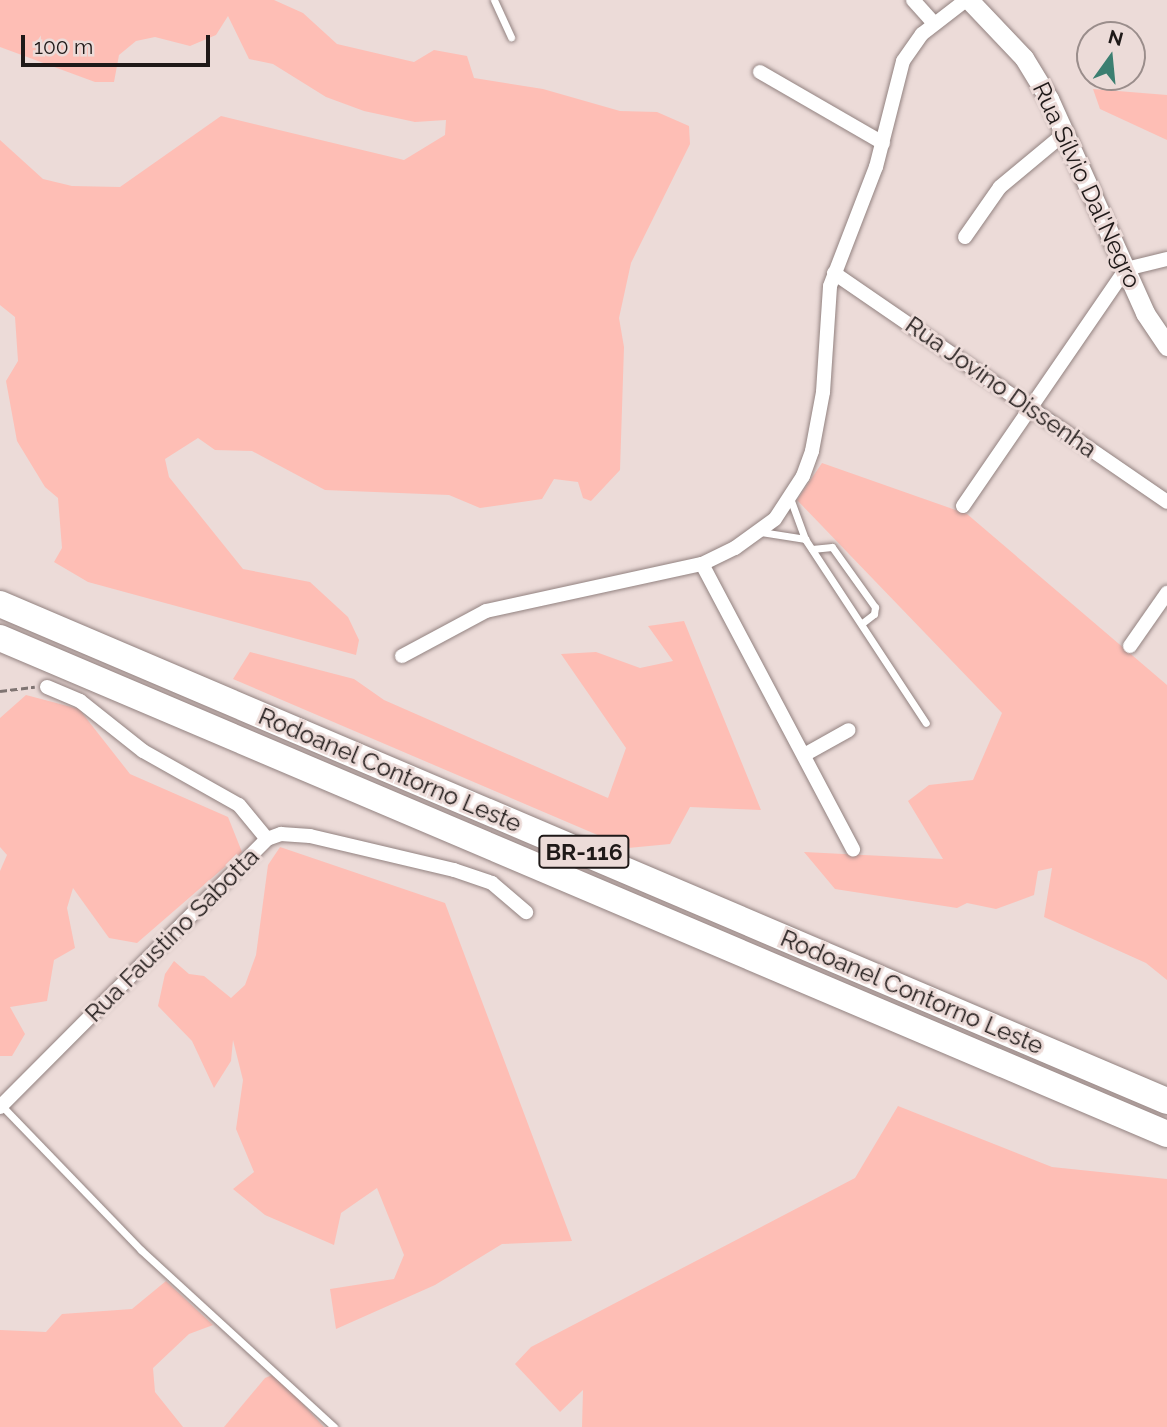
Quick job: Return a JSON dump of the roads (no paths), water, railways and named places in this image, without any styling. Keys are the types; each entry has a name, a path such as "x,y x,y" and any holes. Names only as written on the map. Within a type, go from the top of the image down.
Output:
{"highway":[{"name":"Rodoanel Contorno Leste","path":"0,604 1167,1101"},
{"name":"Rodoanel Contorno Leste","path":"0,638 1167,1134"}],"street":[{"path":"912,0 934,23"},
{"path":"402,656 486,611 702,564 758,531 790,498 803,476 819,424 828,301 834,273 883,143 903,61 934,23 967,0"},
{"name":"Rua Sílvio Dal'Negro","path":"967,0 1024,58 1065,133 1145,313 1167,346"},
{"path":"760,72 883,143"},
{"path":"965,237 1000,187 1065,133"},
{"path":"964,506 1126,269 1167,259"},
{"name":"Rua Jovino Dissenha","path":"834,273 1167,502"},
{"path":"702,564 853,849"},
{"path":"1130,646 1167,593"},
{"path":"47,687 80,701 143,751 239,805 268,839"},
{"path":"804,755 849,730"},
{"name":"Rua Faustino Sabotta","path":"1,1107 268,839 281,834 310,836 454,870 492,883 526,912"}],"lane":[{"path":"494,0 511,37"},
{"path":"790,498 812,549 926,723"},
{"path":"758,531 806,539"},
{"path":"812,549 832,547 875,607 874,614 861,624"},
{"path":"1,1107 141,1250 334,1427"}]}
